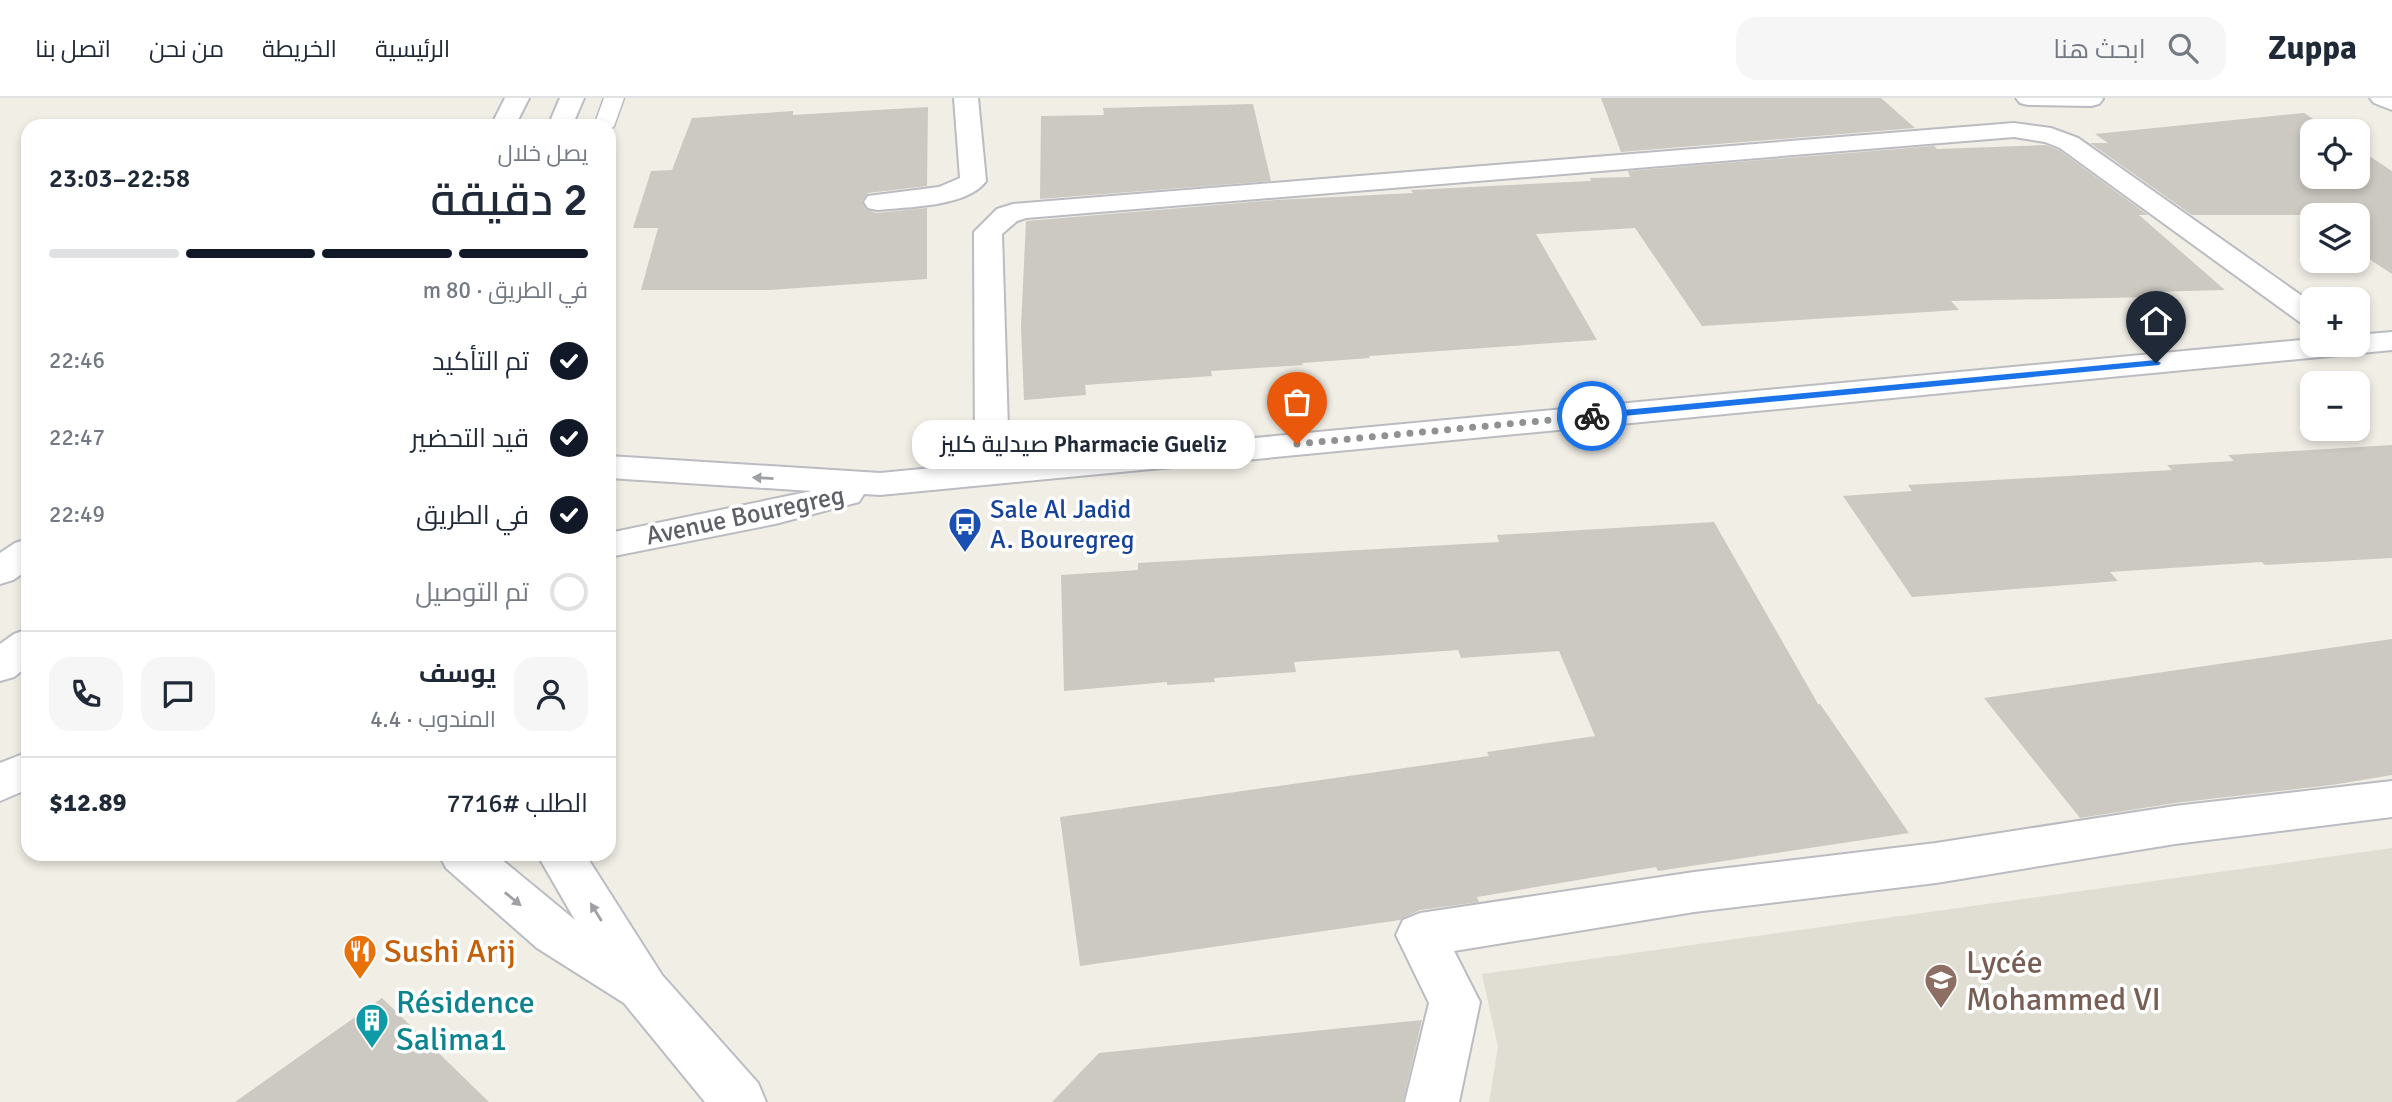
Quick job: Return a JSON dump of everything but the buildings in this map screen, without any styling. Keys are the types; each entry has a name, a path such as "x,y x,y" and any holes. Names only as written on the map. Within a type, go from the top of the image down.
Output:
{"street":[{"path":"506,119 517,98"},
{"path":"563,119 572,98"},
{"path":"877,202 950,192 973,181 966,98"},
{"path":"2028,98 2091,99"},
{"path":"2382,98 2392,103"},
{"path":"992,473 988,232 1007,215 1023,210 2014,130 2035,132 2069,143 2300,308"},
{"path":"2370,343 2392,341"},
{"name":"Avenue Bouregreg","path":"616,467 880,484 2300,350"},
{"name":"Avenue Bouregreg","path":"616,544 775,512 880,484"},
{"path":"0,571 21,557"},
{"path":"0,666 21,650"},
{"path":"0,783 21,772"},
{"path":"1432,1102 1455,1002 1420,935 1694,892 1936,863 2175,825 2392,799"},
{"path":"470,861 554,933 644,991"},
{"path":"564,861 644,991 739,1102"}],"lane":[{"path":"606,119 614,98"}],"shaded area":[{"name":"Lycée Mohammed VI","path":"2392,848 2392,1102 1489,1102 1498,1047 1482,974"}],"way so far":[{"path":"1297,444 1592,416"}],"place":[{"name":"Pharmacie Gueliz صيدلية كليز","path":"1297,444"},
{"name":"Sale Al Jadid A. Bouregreg","path":"965,554"},
{"name":"Sushi Arij","path":"360,981"},
{"name":"Lycée Mohammed VI","path":"1941,1010"},
{"name":"Résidence Salima1","path":"372,1050"}],"route":[{"path":"1592,416 2156,363"}]}
